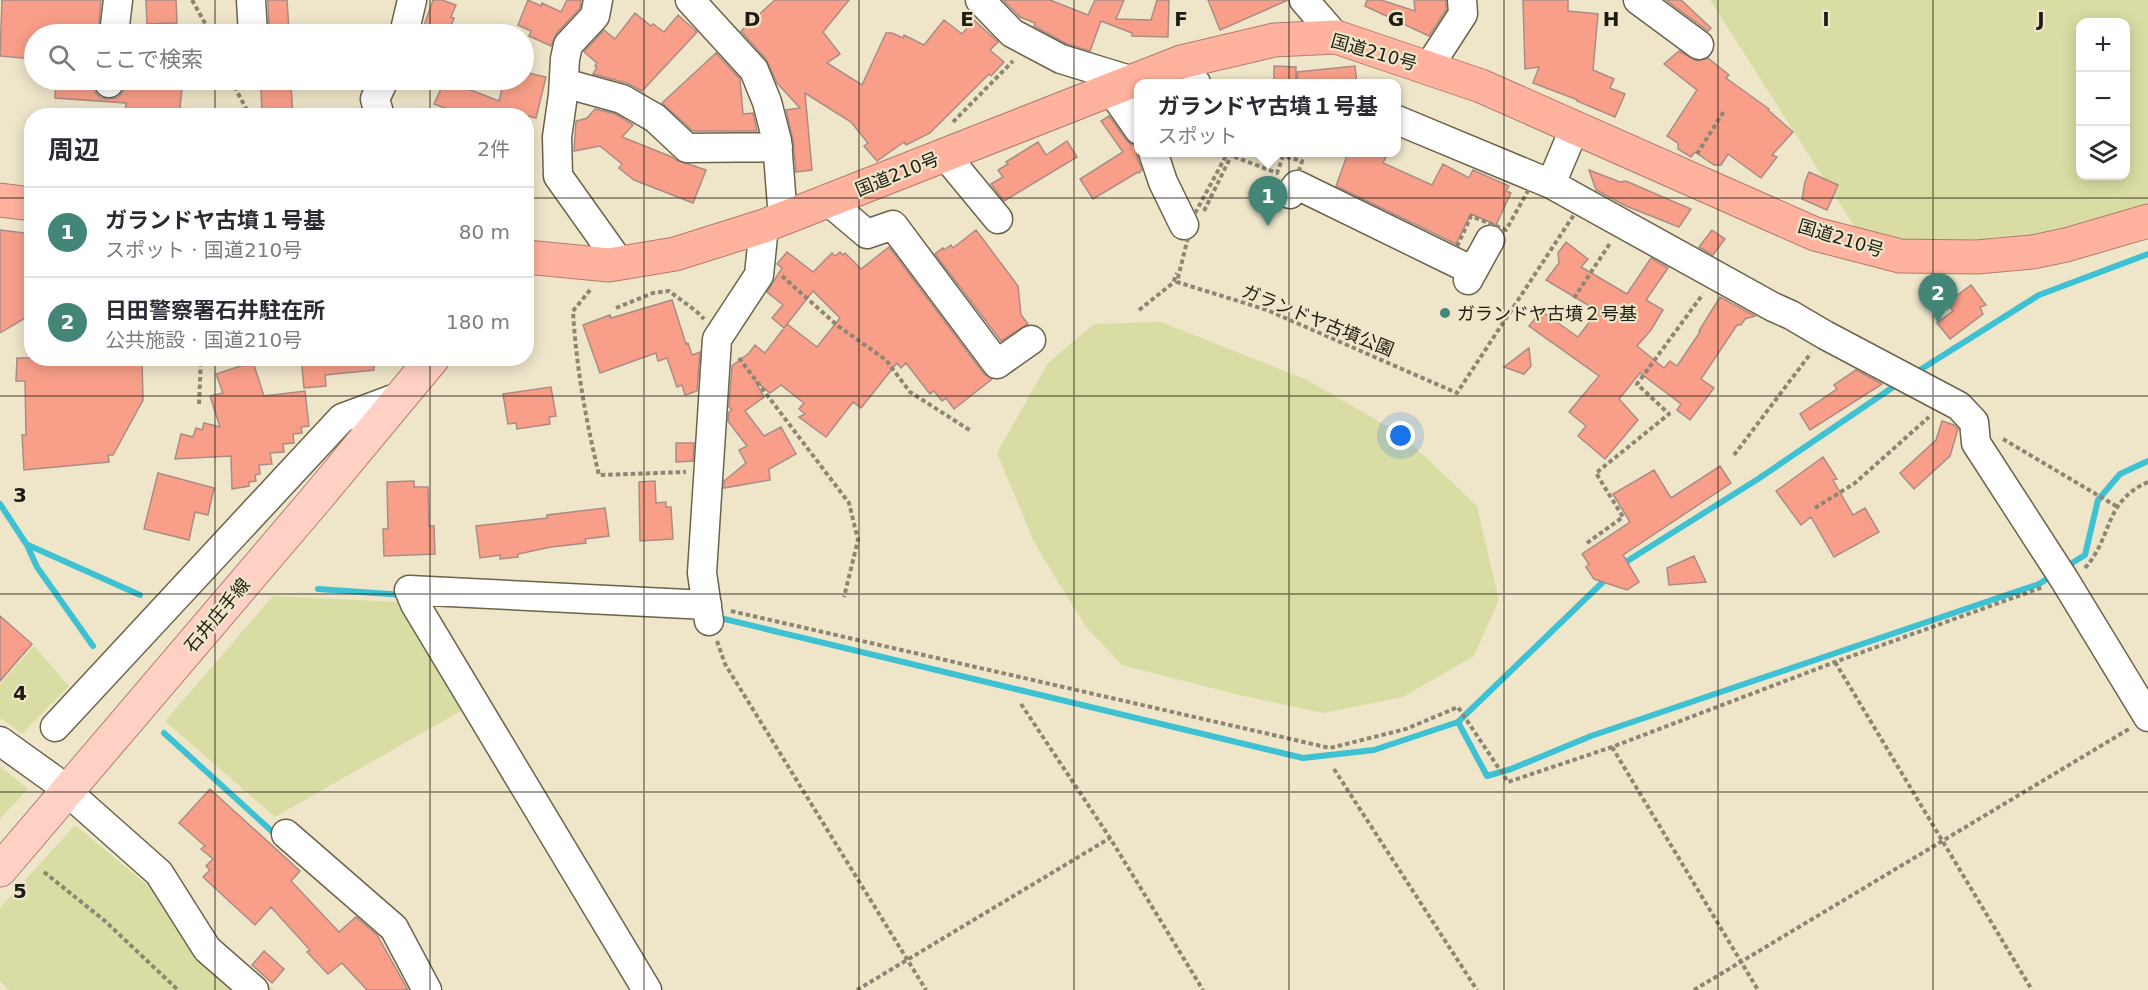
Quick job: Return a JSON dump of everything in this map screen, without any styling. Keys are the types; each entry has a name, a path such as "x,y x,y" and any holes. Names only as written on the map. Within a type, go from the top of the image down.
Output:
{"highway":[{"name":"国道210号","path":"1137,79 1181,62 1274,39 1336,37 1481,86 1815,234 1900,256 1977,257 2032,252 2066,245 2148,221"},
{"name":"国道210号","path":"534,258 608,263 675,254 769,234 948,140 1134,80"},
{"path":"0,200 24,203"}],"main road":[{"name":"石井庄手線","path":"0,870 426,366"}],"street":[{"path":"115,24 118,0"},
{"path":"251,0 252,24"},
{"path":"406,24 412,0"},
{"path":"598,0 595,16 568,45 557,138 558,176 608,263"},
{"path":"647,990 412,597 708,613 702,573 717,339 759,275 769,234 778,147 767,102 754,70 690,0"},
{"path":"980,0 1012,33 1030,43 1122,85 1134,85"},
{"path":"1304,0 1336,37"},
{"path":"1428,68 1463,14 1462,0"},
{"path":"1638,0 1699,45"},
{"path":"564,83 622,99 655,118 687,148 778,147"},
{"path":"1122,85 1134,117"},
{"path":"378,108 375,99 379,90"},
{"path":"1401,122 1551,184 1773,308 1791,315 1824,335 1959,406 1974,422 1976,443 2064,579 2143,721"},
{"path":"1551,184 1575,127"},
{"path":"948,140 998,219"},
{"path":"1154,157 1163,182 1196,219"},
{"path":"1290,194 1297,184 1470,275 1490,240"},
{"path":"828,201 867,234 893,225 997,364 1031,340"},
{"path":"55,727 342,418 401,396"},
{"path":"0,741 58,802 159,873 207,949 254,990"},
{"path":"286,834 394,928 427,990"}],"path":[{"path":"192,0 206,24"},
{"path":"948,140 1030,43"},
{"path":"236,90 246,108"},
{"path":"1696,156 1724,111"},
{"name":"ガランドヤ古墳公園","path":"1225,157 1193,218 1177,282 1267,310 1457,393 1581,204 1534,180 1506,230 1471,216 1454,253 1296,180 1302,161 1293,157"},
{"path":"1139,310 1173,283 1196,219 1231,157"},
{"name":"ガランドヤ古墳公園","path":"1235,157 1277,173 1283,157"},
{"path":"1284,167 1287,157"},
{"path":"1574,298 1623,224"},
{"path":"769,234 838,326 886,360 910,392 971,431"},
{"path":"608,263 592,288 573,311 585,413 599,475 667,471 708,472"},
{"path":"1587,543 1623,518 1596,473 1668,414 1637,384 1716,276"},
{"path":"616,308 653,293 669,291 696,311 732,348 849,502 858,540 844,597"},
{"path":"1734,454 1824,335"},
{"path":"199,404 201,366"},
{"path":"1815,508 1855,483 1929,417 1913,381"},
{"path":"1974,422 2116,506"},
{"path":"708,613 1330,748 1406,729 1458,707 1508,782 1612,747 1835,662 2064,579 2085,568 2093,559 2116,506 2128,493 2148,482"},
{"path":"708,613 725,664 926,990"},
{"path":"1835,662 2032,990"},
{"path":"1021,704 1110,838 1203,990"},
{"path":"1694,990 2143,721"},
{"path":"1612,747 1758,990"},
{"path":"1334,769 1477,990"},
{"path":"857,990 1110,838"},
{"path":"44,872 105,921 178,990"}],"green space":[{"path":"1710,0 2148,0 2148,208 2058,237 1954,245 1863,240"},
{"path":"1161,322 1307,380 1401,434 1477,506 1499,600 1474,656 1403,697 1323,713 1231,693 1122,665 1085,626 1034,542 997,453 1048,363 1094,324"},
{"path":"273,596 400,602 468,707 275,817 165,721"},
{"path":"34,646 69,686 22,734 0,718 0,684"},
{"path":"0,766 28,789 0,819"},
{"path":"75,825 274,990 9,990 0,981 0,908"}],"building":[{"path":"2,0 101,0 99,24 24,24 24,58 0,56"},
{"path":"146,0 176,0 177,23 147,24"},
{"path":"268,0 287,0 289,24 269,24"},
{"path":"433,0 442,0 456,5 451,17 454,18 452,24 425,24"},
{"path":"528,0 541,6 542,3 561,12 567,0 581,0 580,8 556,34 551,46 534,38 534,24 518,24"},
{"path":"775,0 849,0 823,32 840,54 827,63 862,85 886,33 903,38 904,35 924,45 944,20 962,34 974,20 998,42 990,50 1004,62 930,133 906,145 904,142 877,161 864,146 868,143 851,122 805,93 812,170 796,172 793,140 786,110 800,108 777,83 766,59 741,31"},
{"path":"1003,0 1050,0 1088,15 1095,0 1124,0 1116,19 1151,20 1157,0 1169,0 1168,37 1132,36 1132,33 1101,21 1090,51 1067,44 1034,26 1035,23 1020,17"},
{"path":"1208,0 1288,0 1220,30"},
{"path":"1367,0 1381,0 1415,11 1414,0 1446,0 1446,10 1429,36 1365,6"},
{"path":"1523,0 1568,0 1568,11 1598,14 1593,70 1614,79 1610,88 1625,94 1615,117 1533,83 1539,67 1525,69"},
{"path":"1666,0 1681,0 1711,28 1708,31"},
{"path":"635,13 651,26 653,24 664,32 678,15 697,32 642,91 627,83 593,74 597,63 584,52 604,30 615,39"},
{"path":"1679,51 1697,61 1708,58 1729,75 1726,78 1769,109 1793,132 1772,155 1777,157 1761,178 1728,154 1721,165 1714,165 1695,152 1691,157 1678,149 1678,143 1667,136 1697,90 1664,64"},
{"path":"716,53 740,79 743,114 753,113 757,131 693,131 662,103"},
{"path":"1274,66 1296,67 1296,79 1274,79"},
{"path":"1355,66 1356,79 1298,79 1297,72"},
{"path":"534,74 546,77 536,118 534,118 534,108 445,108 434,104 440,90 471,90 499,101 502,90 534,90"},
{"path":"55,90 95,90 101,98 108,99 117,98 123,90 182,90 180,108 126,108 126,103 55,98"},
{"path":"261,90 291,90 292,108 262,108"},
{"path":"595,109 616,114 633,125 622,137 706,170 693,203 634,180 619,168 622,164 600,146 574,151 576,121 587,118"},
{"path":"1109,116 1126,140 1134,145 1134,157 1137,157 1142,170 1093,199 1080,179 1123,152 1101,121"},
{"path":"1067,141 1077,157 1004,201 991,184 1003,177 998,170 1008,164 1006,162 1038,142 1046,155"},
{"path":"1347,157 1386,157 1383,163 1432,185 1443,164 1469,178 1473,170 1509,186 1506,191 1511,193 1496,225 1471,214 1456,244 1336,186"},
{"path":"1589,170 1620,182 1626,181 1691,209 1679,227 1626,206 1596,190"},
{"path":"1809,172 1838,185 1827,210 1802,199"},
{"path":"0,230 24,233 24,319 0,333"},
{"path":"976,230 1018,286 1021,315 1028,324 1001,341 935,254 951,245 953,248"},
{"path":"1712,230 1725,239 1713,255 1699,247"},
{"path":"1566,242 1588,259 1581,267 1627,294 1651,258 1668,268 1646,300 1663,310 1651,330 1637,346 1664,368 1670,361 1677,366 1720,297 1755,316 1737,325 1701,379 1714,388 1690,420 1677,410 1681,404 1640,373 1619,399 1638,420 1605,459 1578,436 1586,426 1569,412 1599,376 1529,326 1541,311 1578,337 1598,311 1546,280 1559,263 1558,253"},
{"path":"889,247 984,374 992,379 954,409 946,398 942,401 934,391 930,394 906,363 901,368 897,363 861,408 853,402 826,437 799,417 805,414 799,409 804,403 781,385 770,393 755,381 764,397 745,411 764,436 781,427 796,454 769,469 770,480 724,488 724,481 746,463 739,450 747,446 728,421 729,412 732,410 729,407 732,366 749,353 755,345 765,353 784,328 772,318 783,305 767,292 782,268 777,264 787,252 813,272 832,253 835,256 840,252 843,255 845,253 861,269","holes":["813,291 840,318 817,347 787,324"]},
{"path":"1971,285 1986,305 1980,307 1983,314 1950,339 1937,323 1953,311 1947,303"},
{"path":"672,300 686,344 688,343 692,355 700,352 697,391 685,395 682,385 677,387 667,358 658,361 656,353 600,373 583,325 610,315 611,318"},
{"path":"1529,348 1531,366 1524,374 1504,367"},
{"path":"17,358 24,358 24,366 142,366 143,400 113,455 108,455 109,462 24,470 22,435 26,435 25,381 16,381"},
{"path":"241,366 254,366 264,396 305,391 309,426 301,427 302,433 293,434 294,443 283,444 284,452 270,453 272,464 259,465 260,474 255,475 256,481 249,482 249,486 232,489 231,456 175,459 181,434 193,437 196,428 202,430 204,423 220,427 210,396 223,393 216,374"},
{"path":"302,366 374,366 374,370 325,375 326,386 304,388"},
{"path":"1856,370 1882,384 1810,430 1800,414 1837,389 1834,385"},
{"path":"551,387 556,416 549,417 550,424 517,429 516,423 508,424 503,394"},
{"path":"1942,421 1958,429 1950,456 1914,489 1900,473 1936,440"},
{"path":"676,443 694,443 693,461 676,462"},
{"path":"1823,457 1837,479 1833,480 1853,515 1865,508 1879,532 1834,557 1811,517 1801,525 1776,491"},
{"path":"1720,466 1731,483 1623,555 1639,582 1627,590 1594,579 1586,567 1589,564 1582,554 1630,522 1613,494 1654,470 1671,498"},
{"path":"158,473 214,488 208,515 195,512 189,540 144,529"},
{"path":"414,481 414,487 428,487 429,526 434,526 435,554 384,556 383,529 388,529 387,482"},
{"path":"655,481 656,503 666,502 666,507 671,507 673,539 640,541 639,482"},
{"path":"605,508 609,536 585,539 586,543 518,554 518,557 500,559 500,555 480,558 476,526 547,518 547,515"},
{"path":"1694,556 1706,582 1669,585 1667,568"},
{"path":"0,616 32,644 0,681"},
{"path":"210,789 300,871 291,881 339,932 356,917 377,935 408,990 367,990 342,963 328,974 307,952 310,950 271,907 255,925 203,877 210,870 206,866 213,859 201,849 205,846 179,823"},
{"path":"264,951 284,969 272,983 252,965"}],"waterway":[{"path":"1915,373 2039,295 2148,254"},
{"path":"1621,565 1758,479 1899,383"},
{"path":"2064,568 2085,555 2098,500 2120,474 2148,461"},
{"path":"0,504 27,545 37,567 93,646"},
{"path":"28,545 140,595"},
{"path":"1458,722 1487,776 1511,769 1591,736 2039,584 2053,575"},
{"path":"716,617 1303,758 1374,750 1458,722 1607,578"},
{"path":"318,589 404,595"},
{"path":"164,733 276,835"}],"place":[{"name":"ガランドヤ古墳１号基","path":"1268,226"},
{"name":"ガランドヤ古墳２号基","path":"1445,313"},
{"name":"日田警察署石井駐在所","path":"1938,323"}]}
